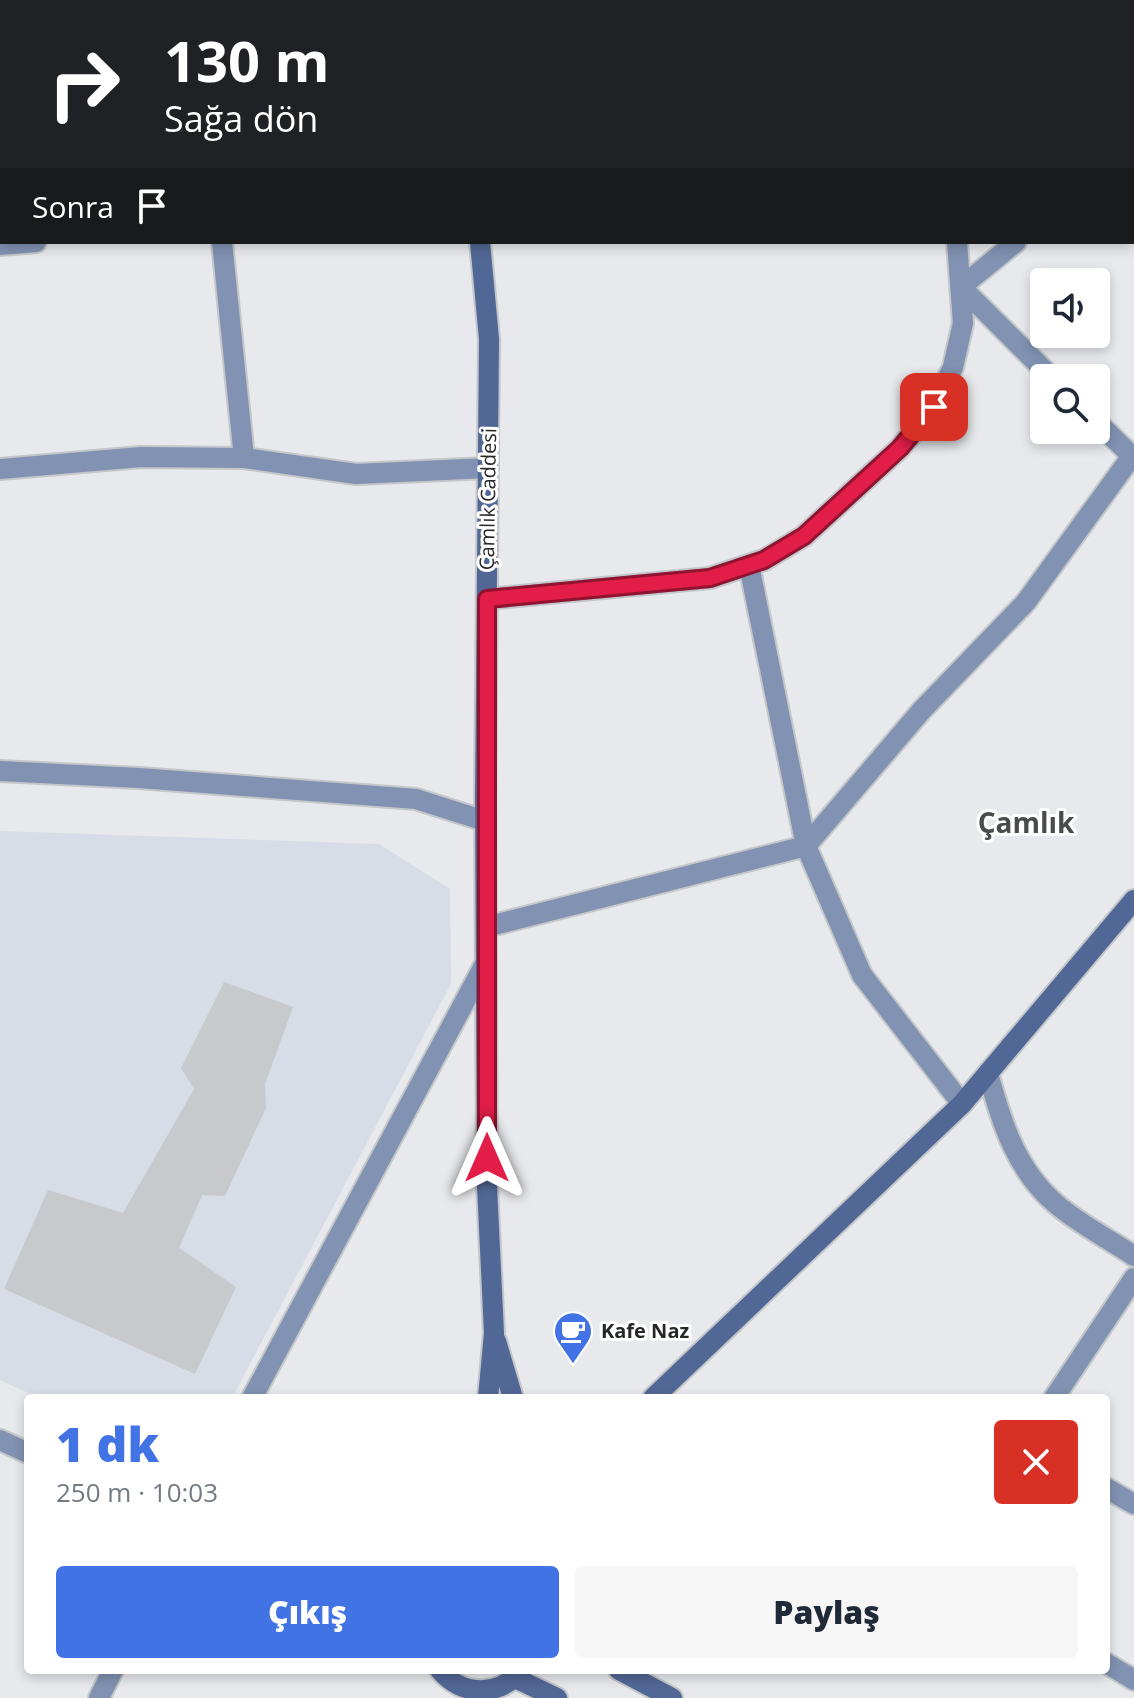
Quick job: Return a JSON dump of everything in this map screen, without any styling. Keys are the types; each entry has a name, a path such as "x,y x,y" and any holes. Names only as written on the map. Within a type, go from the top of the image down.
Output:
{"street":[{"path":"222,244 244,458"},
{"name":"Çamlık Caddesi","path":"480,244 489,339 485,821 487,1186 494,1333"},
{"path":"487,599 710,578 764,560 804,536 900,448 934,407 953,367 963,323 957,244"},
{"path":"961,287 1014,244"},
{"path":"961,287 1038,364"},
{"path":"486,927 806,846 922,710 1026,602 1133,457 1110,435"},
{"path":"0,469 141,457 244,458 356,474 488,468"},
{"path":"749,565 806,846 862,975 962,1104"},
{"path":"0,771 170,780 416,799 485,821"},
{"path":"659,1394 962,1104 1134,900"},
{"path":"254,1394 486,962"},
{"path":"988,1073 1001,1122 1021,1164 1055,1204 1134,1256"},
{"path":"1057,1394 1134,1278"},
{"path":"488,1394 494,1333"},
{"path":"494,1333 512,1394"},
{"path":"0,1440 24,1451"},
{"path":"1110,1490 1134,1504"},
{"path":"1110,1665 1134,1680"},
{"path":"99,1698 111,1674"},
{"path":"627,1674 672,1698"},
{"path":"443,1678 469,1690 509,1683 557,1698"}],"shaded area":[{"path":"0,831 379,844 450,889 451,984 234,1394 30,1394 0,1380"}],"building":[{"path":"224,982 293,1007 265,1084 266,1108 225,1196 202,1195 179,1248 236,1287 195,1374 4,1289 48,1190 123,1213 194,1089 181,1068"}],"place":[{"name":"Kafe Naz","path":"573,1365"}],"district":[{"name":"Çamlık","path":"1026,823"}],"route":[{"path":"487,1158 487,599 710,578 764,560 804,536 900,448 934,407"}]}
